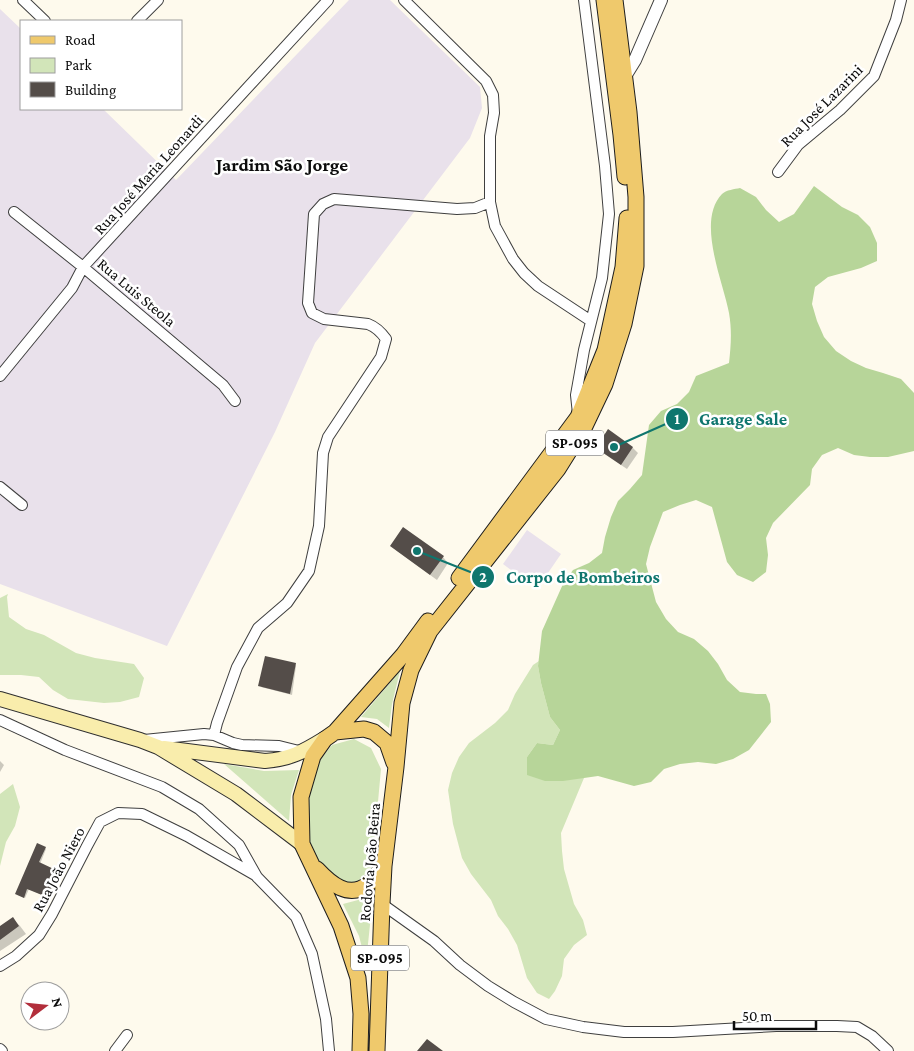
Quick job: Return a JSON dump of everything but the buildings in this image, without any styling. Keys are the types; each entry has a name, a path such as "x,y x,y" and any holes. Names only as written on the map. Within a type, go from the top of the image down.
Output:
{"main road":[{"name":"SP-095","path":"396,767 402,703 411,670 430,631 558,469 585,426 604,384 624,324 636,266 636,198 630,112 620,83 604,0"},
{"name":"SP-095","path":"578,417 605,350 623,267 627,211 621,135 621,45 615,0"},
{"name":"Rodovia João Beira","path":"360,1051 361,1014 358,978 341,926 302,844 301,798 313,756 403,655 578,417"},
{"path":"0,699 158,747 236,794 302,844"},
{"path":"158,747 265,761 294,756 304,752 330,735 364,729 374,732 387,743 396,767"},
{"name":"Rodovia João Beira","path":"377,1051 384,866 396,767"},
{"path":"311,862 329,881 343,890 357,890 368,885 384,866"}],"street":[{"path":"23,0 44,20"},
{"path":"138,20 158,0"},
{"name":"Rua José Maria Leonardi","path":"0,376 72,288 84,267 328,0"},
{"path":"404,0 486,80 493,95 494,113 490,136 490,202 495,226 513,259 538,286 591,322"},
{"path":"578,417 576,395 584,350 602,278 608,214 605,166 584,0"},
{"path":"620,83 635,60 661,0"},
{"name":"Rua José Lazarini","path":"778,172 798,145 840,110 874,76 896,20 901,0"},
{"path":"621,45 631,47 644,38"},
{"path":"214,735 237,667 258,628 287,603 309,571 319,526 323,453 328,437 382,357 386,339 381,331 368,324 324,319 312,313 308,303 314,214 323,204 334,199 457,208 475,208 490,202"},
{"name":"Rua Luis Steola","path":"14,212 84,267 223,384 235,401"},
{"path":"0,487 22,505"},
{"path":"0,720 65,750 162,787 199,809 239,845 257,877 296,917 312,954 326,1019 329,1051"},
{"path":"140,740 204,734 214,735 242,745 279,746 304,752"},
{"name":"Rua João Niero","path":"0,966 16,956 39,935 100,822 118,813 142,814 187,836 257,877"},
{"path":"382,904 434,941 460,965 488,986 546,1019 583,1027 624,1032 673,1032 803,1026 857,1027 872,1036 888,1051"},
{"path":"115,1051 127,1035"}],"shaded area":[{"path":"349,0 390,0 480,87 482,108 470,138 315,343 275,432 167,646 0,584 0,9 20,28 20,110 104,110 176,180"},
{"path":"527,530 561,554 537,589 503,564"}],"green space":[{"path":"814,186 842,207 858,215 870,227 877,243 877,261 861,268 828,277 815,287 812,304 817,321 824,337 836,351 866,368 901,379 914,393 914,451 888,457 870,457 854,455 838,448 822,455 812,469 810,485 773,523 766,538 768,555 766,572 753,582 737,575 727,562 712,507 696,500 663,512 646,564 656,602 666,619 678,632 694,639 708,651 727,680 740,692 766,694 770,704 771,722 749,750 733,759 716,764 698,762 680,764 664,769 651,782 634,786 598,776 563,781 545,781 527,775 527,757 537,743 553,745 560,730 550,717 538,666 542,631 563,584 573,570 589,563 602,553 611,517 618,501 642,475 649,425 661,411 677,404 689,392 696,376 729,363 730,319 711,235 711,219 715,206 722,194 740,188 756,197 779,222 794,214"},
{"path":"8,594 9,617 26,629 44,635 76,653 134,664 144,678 139,697 120,702 104,703 68,699 53,690 39,677 0,675 0,598"},
{"path":"539,661 541,683 550,717 560,730 553,745 537,743 527,757 584,778 561,833 564,869 574,904 583,920 587,935 574,945 564,959 562,976 549,999 537,993 527,978 517,945 498,916 491,900 471,874 462,858 453,824 448,790 452,773 459,757 469,743 495,723 508,710 515,694 533,665"},
{"path":"400,671 392,704 389,728 377,719 361,717"},
{"path":"354,739 371,748 381,769 372,867 358,881 340,886 324,877 305,833 305,796 317,764 332,745"},
{"path":"224,764 264,771 299,770 291,795 289,821"},
{"path":"13,784 20,807 15,826 6,842 0,866 0,794"},
{"path":"373,896 366,963 359,936 343,904"}],"place":[{"name":"Garage Sale","path":"614,447"},
{"name":"Corpo de Bombeiros","path":"417,551"}],"district":[{"name":"Jardim São Jorge","path":"282,164"}]}
